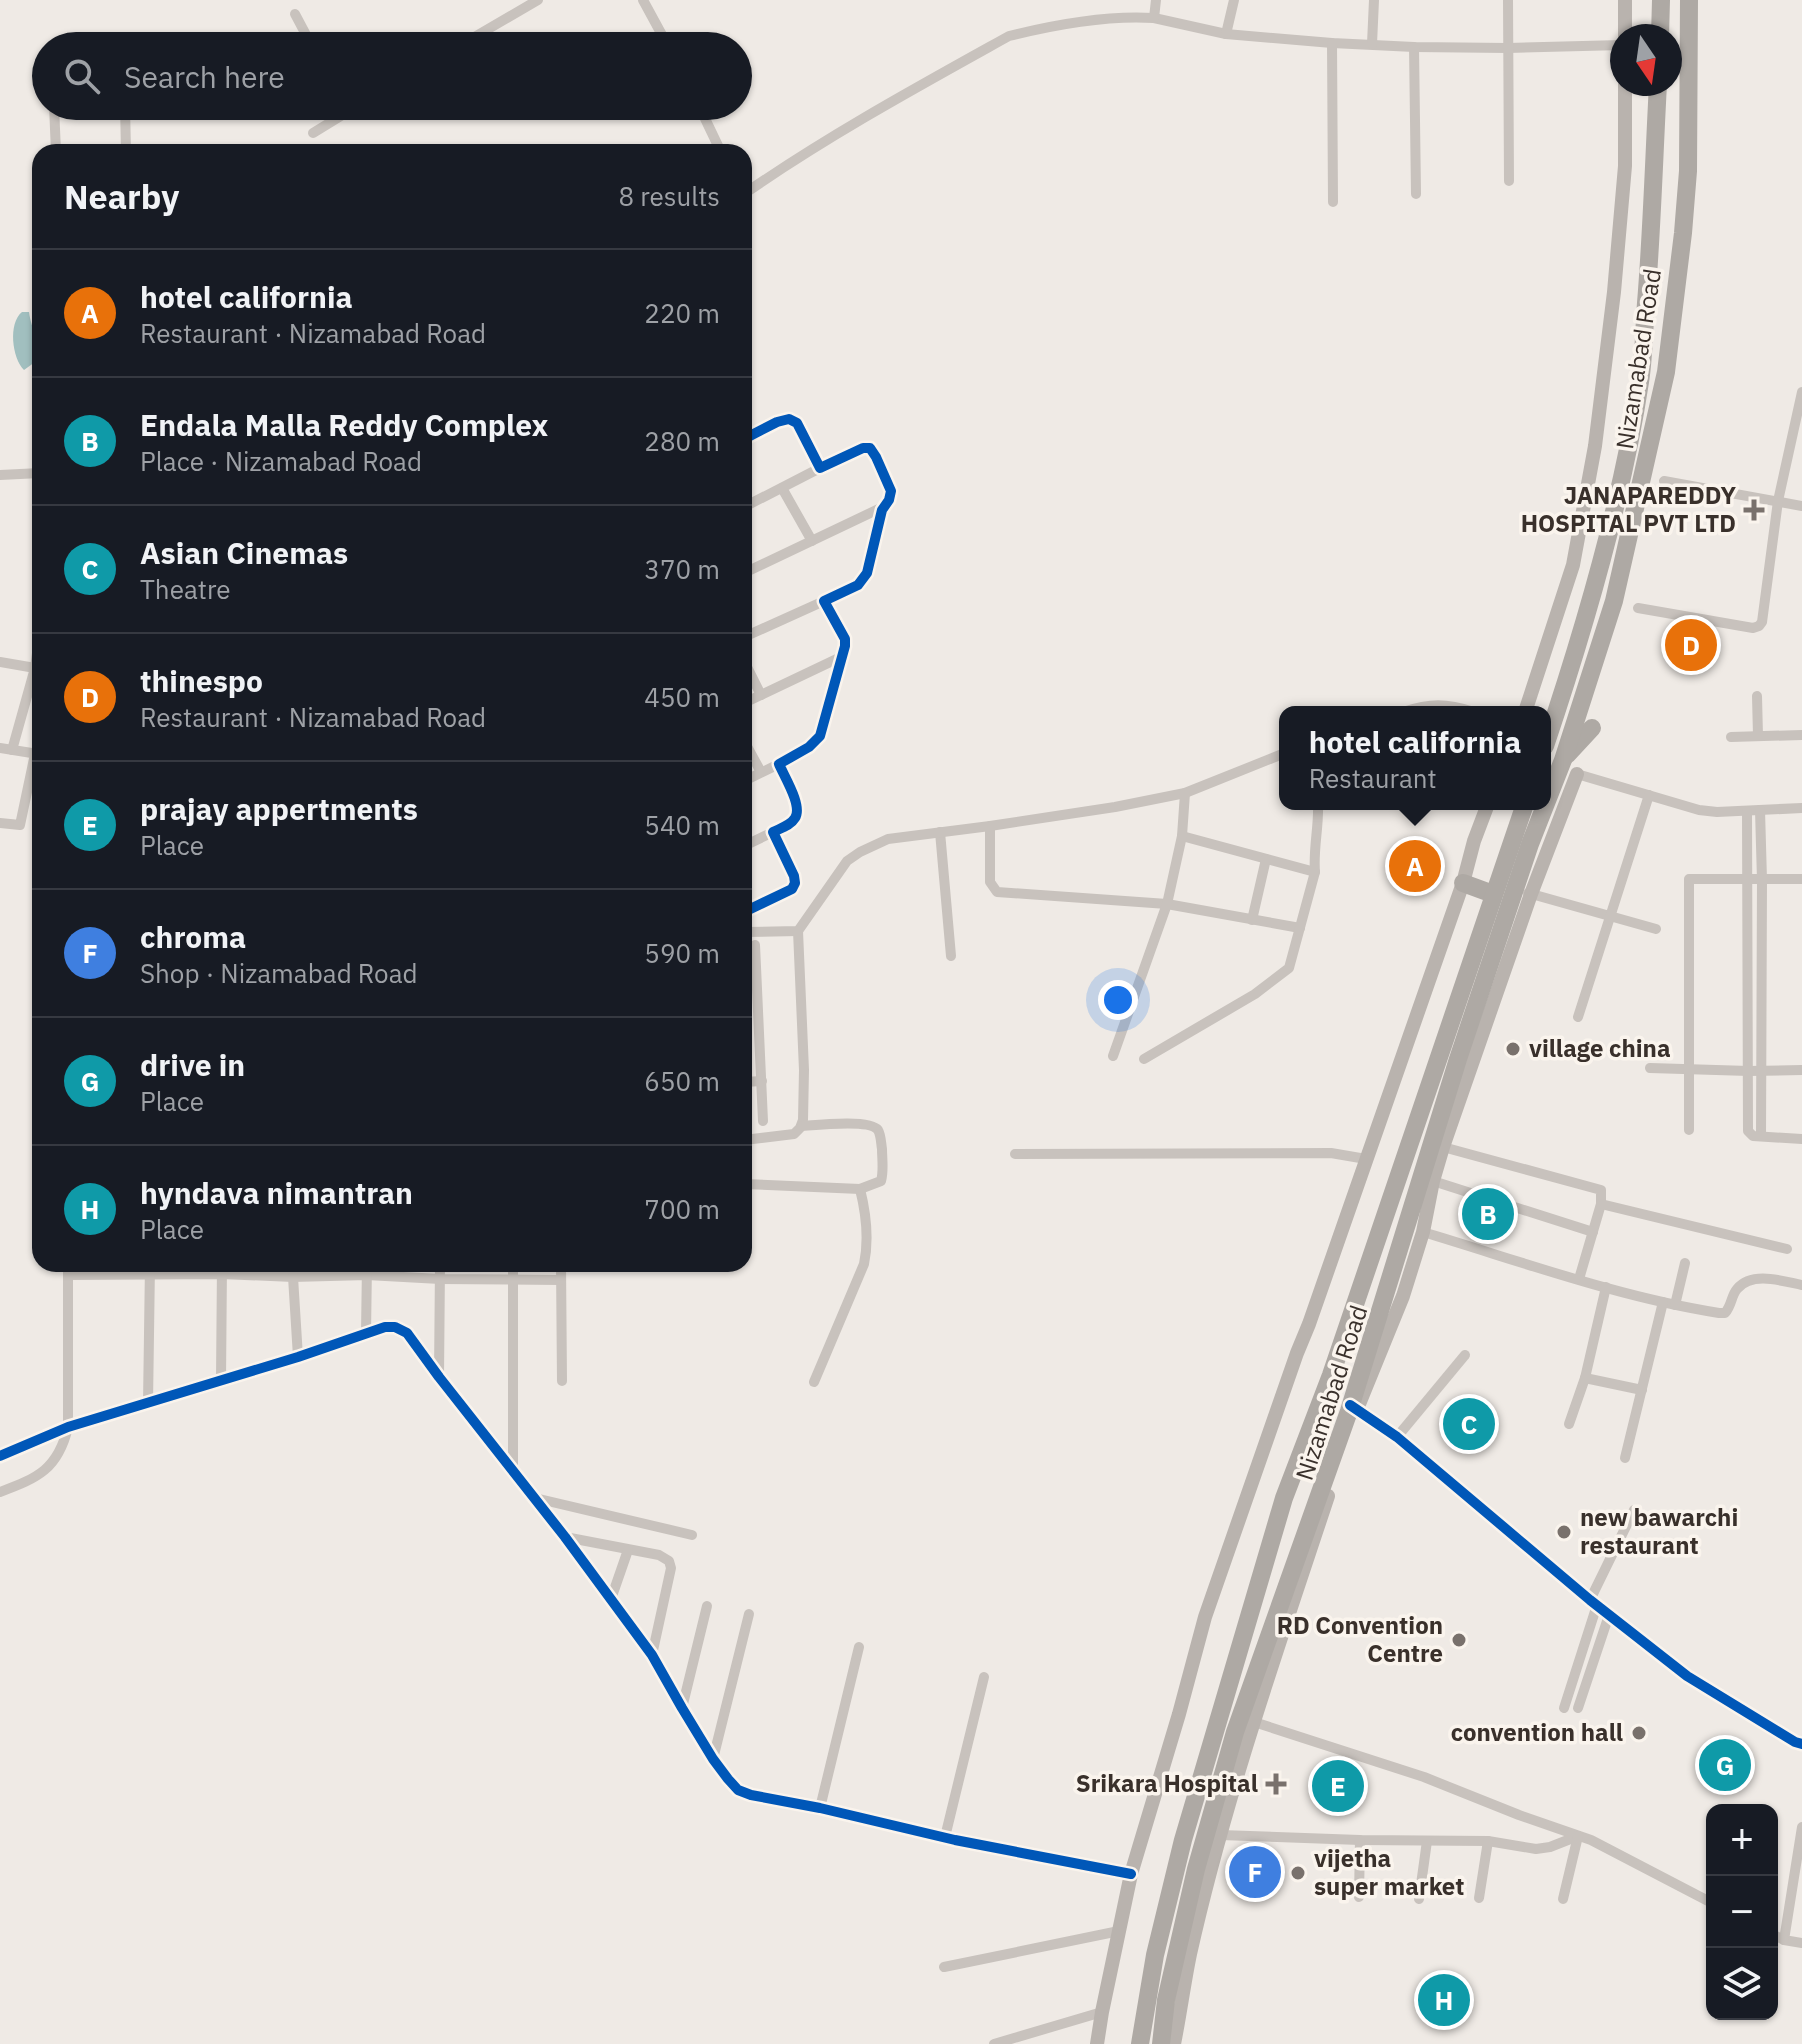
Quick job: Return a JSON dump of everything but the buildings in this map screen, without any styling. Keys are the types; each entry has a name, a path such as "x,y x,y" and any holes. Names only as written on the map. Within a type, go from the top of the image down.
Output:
{"highway":[{"path":"1660,24 1661,0"},
{"name":"Nizamabad Road","path":"1551,791 1614,601 1666,372 1688,171 1689,0"},
{"name":"Nizamabad Road","path":"1551,728 1608,537 1641,380 1657,96"},
{"path":"1563,760 1592,728"},
{"path":"1510,810 1515,835"},
{"name":"Nizamabad Road","path":"1140,2044 1155,1955 1183,1840 1284,1498 1331,1375 1523,810"},
{"name":"Nizamabad Road","path":"1161,2044 1166,2000 1184,1954 1188,1903 1235,1732 1353,1408 1458,1059 1523,891 1530,844 1543,810"},
{"path":"1463,883 1493,894"},
{"path":"1169,1899 1188,1903"}],"main road":[{"path":"1625,0 1625,24"},
{"name":"Nizamabad Road","path":"1527,706 1573,565 1595,446 1614,292 1625,166 1625,96"},
{"name":"Nizamabad Road","path":"1174,2044 1184,1954 1353,1408 1403,1296 1423,1232 1443,1147 1523,891 1577,774"},
{"name":"Nizamabad Road","path":"1097,2044 1131,1874 1205,1617 1463,883 1486,810"}],"street":[{"path":"643,0 660,32"},
{"path":"1154,18 1156,0"},
{"path":"1226,34 1234,0"},
{"path":"1372,44 1374,0"},
{"path":"1508,0 1509,181"},
{"path":"482,32 532,2"},
{"path":"295,14 305,32"},
{"path":"752,188 878,109 1009,36 1032,30 1122,17 1154,18 1226,34 1332,43 1508,48 1610,45"},
{"path":"1332,43 1333,202"},
{"path":"1414,47 1416,194"},
{"path":"55,120 56,144"},
{"path":"125,120 126,144"},
{"path":"313,133 332,120"},
{"path":"706,120 717,144"},
{"path":"1638,608 1753,628 1759,626 1778,501 1802,392"},
{"path":"752,435 789,419 797,423 820,468"},
{"path":"752,503 863,448 870,448 876,457 891,491 882,510 863,580 752,633"},
{"path":"0,475 32,473"},
{"path":"1664,481 1802,506"},
{"path":"782,488 812,541"},
{"path":"752,569 885,506"},
{"path":"752,777 809,747 820,736 845,639 824,601"},
{"path":"752,699 843,656"},
{"path":"0,662 32,667"},
{"path":"752,677 761,695"},
{"path":"12,750 32,679"},
{"path":"1757,696 1758,736"},
{"path":"1426,706 1448,706"},
{"path":"1731,737 1802,735"},
{"path":"0,748 32,753"},
{"path":"802,1126 804,1070 798,931 847,861 888,839 1115,807 1185,793 1279,755"},
{"path":"752,756 761,772"},
{"path":"752,842 792,822 798,815 798,806 779,764"},
{"path":"1577,774 1699,810 1802,808"},
{"path":"0,823 20,825 32,775"},
{"path":"1113,1056 1167,904 1182,836 1185,793"},
{"path":"1578,1017 1649,795"},
{"path":"1144,1059 1255,994 1289,968 1315,872 1318,810"},
{"path":"1755,1071 1761,975 1760,810"},
{"path":"1747,811 1749,975 1761,1136 1802,1139"},
{"path":"990,826 990,882 997,892 1167,904 1300,928"},
{"path":"752,908 792,889 795,883 773,832"},
{"path":"940,832 951,956"},
{"path":"1182,836 1315,872"},
{"path":"1252,920 1266,859"},
{"path":"1689,1130 1689,879 1802,879"},
{"path":"1523,891 1656,929"},
{"path":"752,932 798,931"},
{"path":"755,945 763,1121"},
{"path":"1749,975 1761,975"},
{"path":"1650,1068 1802,1070"},
{"path":"752,1082 762,1081"},
{"path":"752,1139 794,1134 802,1126 870,1125 877,1128 880,1135 883,1176 881,1181 860,1189 752,1184"},
{"path":"1443,1147 1598,1188 1602,1193 1601,1204 1579,1279"},
{"path":"1015,1154 1331,1153 1366,1159"},
{"path":"1433,1181 1593,1232"},
{"path":"814,1382 864,1264 866,1231 860,1189"},
{"path":"1601,1204 1787,1249"},
{"path":"1423,1232 1606,1287 1675,1305 1725,1313 1733,1294 1747,1280 1802,1285"},
{"path":"1675,1305 1685,1263"},
{"path":"0,1492 23,1484 48,1469 64,1443 68,1427 68,1272"},
{"path":"148,1404 150,1272"},
{"path":"221,1381 222,1272"},
{"path":"249,1272 293,1277 346,1272"},
{"path":"366,1334 367,1272"},
{"path":"383,1272 440,1279 561,1280"},
{"path":"439,1377 440,1272"},
{"path":"513,1272 513,1470"},
{"path":"561,1272 562,1381"},
{"path":"293,1277 298,1357"},
{"path":"1569,1424 1585,1378 1606,1287"},
{"path":"1625,1458 1663,1302"},
{"path":"0,1456 68,1427 298,1357 385,1327 400,1328 535,1498 652,1655 713,1759 738,1790 945,1837 1131,1874"},
{"path":"1397,1437 1465,1355"},
{"path":"1585,1378 1642,1390"},
{"path":"1353,1408 1397,1437 1609,1615 1687,1676 1802,1744"},
{"path":"535,1498 692,1535"},
{"path":"1564,1708 1594,1602 1634,1510"},
{"path":"565,1537 659,1555 669,1561 671,1568 652,1655"},
{"path":"611,1599 628,1550"},
{"path":"682,1708 707,1606"},
{"path":"713,1759 749,1614"},
{"path":"1578,1708 1609,1615"},
{"path":"820,1808 859,1647"},
{"path":"945,1837 984,1677"},
{"path":"1254,1722 1424,1777 1591,1840 1706,1900"},
{"path":"1784,1940 1802,1827"},
{"path":"1220,1835 1488,1841 1536,1849 1578,1836"},
{"path":"1563,1899 1578,1836"},
{"path":"1359,1897 1360,1840"},
{"path":"1419,1899 1427,1841"},
{"path":"1479,1898 1488,1841"},
{"path":"944,1967 1119,1931"},
{"path":"1778,1937 1802,1943"},
{"path":"994,2044 1102,2012"}],"water":[{"path":"22,312 29,312 32,324 32,364 24,370 13,341"}],"cycle path":[{"path":"752,435 789,419 797,423 820,468 863,448 870,448 891,491 882,510 867,573 858,585 824,601 845,639 845,646 820,736 809,747 779,764 795,799 797,813 791,823 773,832 795,883 792,889 752,908"},
{"path":"0,1456 68,1427 298,1357 385,1327 395,1327 407,1333 565,1537 652,1655 713,1759 738,1790 955,1840 1131,1874"},
{"path":"1350,1405 1397,1437 1590,1600 1687,1676 1802,1744"}],"place":[{"name":"JANAPAREDDY HOSPITAL PVT LTD","path":"1754,510"},
{"name":"thinespo","path":"1691,645"},
{"name":"hotel california","path":"1415,866"},
{"name":"village china","path":"1513,1049"},
{"name":"Endala Malla Reddy Complex","path":"1488,1214"},
{"name":"Asian Cinemas","path":"1469,1424"},
{"name":"new bawarchi restaurant","path":"1564,1532"},
{"name":"RD Convention Centre","path":"1459,1640"},
{"name":"convention hall","path":"1639,1733"},
{"name":"drive in","path":"1725,1765"},
{"name":"Srikara Hospital","path":"1276,1784"},
{"name":"prajay appertments","path":"1338,1786"},
{"name":"chroma","path":"1255,1872"},
{"name":"vijetha super market","path":"1298,1873"},
{"name":"hyndava nimantran","path":"1444,2000"}]}
